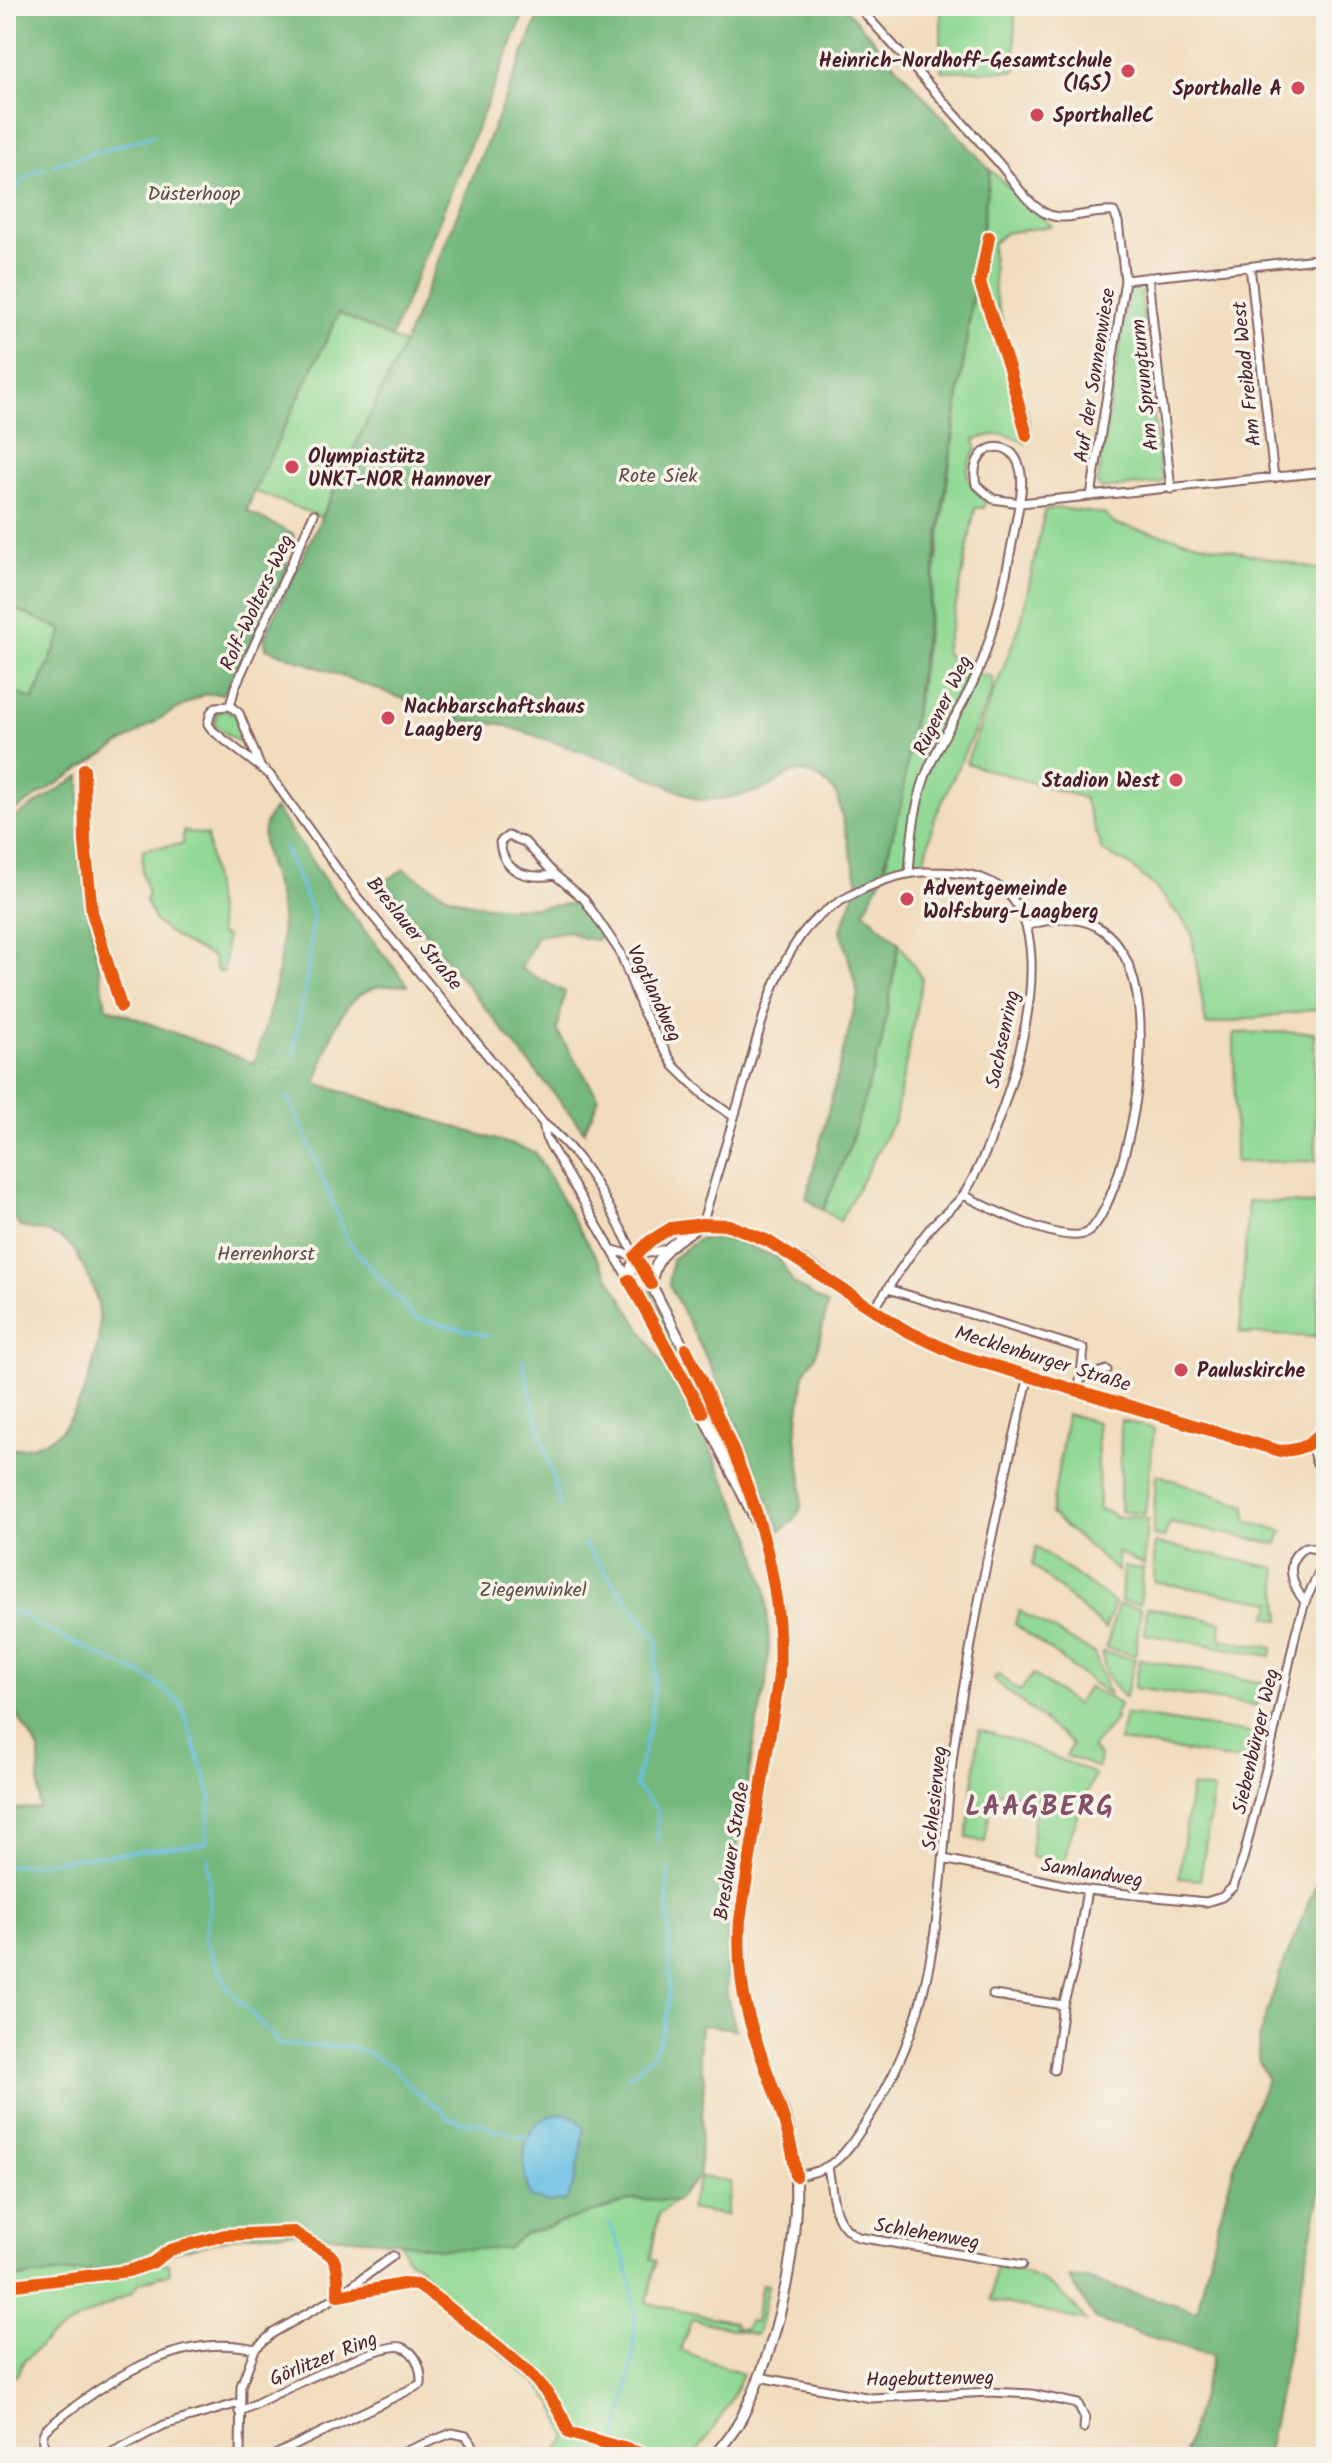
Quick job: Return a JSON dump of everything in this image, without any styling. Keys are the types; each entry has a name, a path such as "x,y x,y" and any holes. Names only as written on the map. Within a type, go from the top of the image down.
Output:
{"street":[{"name":"Auf der Sonnenwiese","path":"858,6 1029,201 1048,214 1057,216 1114,212 1125,280 1091,496"},
{"path":"1125,280 1326,258"},
{"name":"Am Freibad West","path":"1250,266 1274,478"},
{"name":"Am Sprungturm","path":"1148,277 1171,489"},
{"name":"Rügener Weg","path":"909,874 917,802 934,756 973,686 987,650 1020,503 1023,473 1020,461 1002,448 990,449 980,455 974,466 976,484 993,499 1020,503"},
{"path":"1020,503 1326,472"},
{"name":"Rolf-Wolters-Weg","path":"230,706 235,687 314,514"},
{"name":"Breslauer Straße","path":"260,766 239,713 230,706 216,707 208,724 222,739 270,775 358,898 543,1123 561,1136 577,1155 651,1284 717,1413 755,1506 772,1568 781,1639 774,1716 740,1920 740,1967 749,2018 787,2126 796,2176 793,2241 774,2330 759,2377 740,2420 713,2457"},
{"name":"Vogtlandweg","path":"555,875 527,877 514,871 500,850 500,842 508,836 525,842 555,875 584,899 620,952 644,1014 674,1066 706,1097 734,1117"},
{"name":"Sachsenring","path":"702,1224 775,981 786,958 805,931 853,894 909,874 959,872 992,881 1009,894 1020,908 1026,926 1031,974 1026,1024 1002,1109 964,1195 930,1228 873,1310"},
{"path":"964,1195 1022,1221 1065,1235 1083,1235 1090,1232 1102,1217 1127,1150 1140,1060 1139,1017 1126,953 1108,933 1087,921 1062,918 1026,926"},
{"name":"Breslauer Straße","path":"543,1123 546,1138 690,1389 759,1527"},
{"path":"651,1284 659,1257 702,1224"},
{"name":"Mecklenburger Straße","path":"635,1256 650,1241 671,1228 729,1225 768,1241 873,1310 933,1344 1280,1451 1296,1451 1311,1444"},
{"path":"613,1250 635,1256 666,1249"},
{"path":"629,1280 629,1269 635,1256"},
{"name":"Mecklenburger Straße","path":"888,1289 1084,1349 1079,1391"},
{"path":"1080,1378 1107,1370"},
{"name":"Schlesierweg","path":"828,2168 845,2153 900,2064 912,2035 934,1951 952,1761 980,1592 1029,1376"},
{"path":"1326,1422 1311,1444 1316,1462 1326,1469"},
{"path":"1311,1444 1326,1453"},
{"name":"Siebenbürger Weg","path":"1233,1887 1260,1797 1293,1644 1305,1602 1321,1568 1316,1549 1306,1547 1296,1554 1291,1568 1294,1589 1305,1602"},
{"name":"Samlandweg","path":"944,1859 1087,1890 1206,1902 1222,1897 1233,1887"},
{"path":"1054,2070 1063,2005 1073,1971 1087,1890"},
{"path":"993,1995 1063,2005"},
{"path":"796,2176 828,2168"},
{"name":"Schlehenweg","path":"828,2168 836,2216 845,2228 858,2237 1022,2265"},
{"path":"238,2456 239,2407 244,2377 255,2349 273,2333 338,2296 393,2256"},
{"path":"53,2457 42,2439 45,2430 83,2398 146,2364 174,2352 198,2347 238,2345 255,2349"},
{"name":"Görlitzer Ring","path":"239,2407 387,2348 400,2346 409,2350 416,2359 422,2375 421,2384 271,2457"},
{"name":"Hagebuttenweg","path":"759,2377 871,2398 953,2392 1031,2394 1078,2404 1085,2418 1084,2428"},
{"path":"103,2457 164,2425 189,2416 239,2407"},
{"path":"391,2457 452,2433 466,2436 481,2457"}],"green space":[{"name":"Düsterhoop","path":"6,6 527,6 391,338 339,313 254,491 247,511 294,535 284,560 289,564 233,679 222,694 204,694 166,715 6,816 6,689 34,700 63,630 6,605"},
{"name":"Rote Siek","path":"543,6 843,6 990,170 901,806 885,872 864,911 899,943 881,1045 848,1151 823,1210 806,1198 858,994 841,930 858,883 837,796 828,785 810,774 796,772 759,791 698,800 630,768 501,724 463,721 266,648 264,638 404,344"},
{"path":"941,6 1015,6 1015,71 941,71"},
{"path":"990,170 1052,226 1005,233 992,244 995,295 1029,422 1029,432 1025,443 1000,435 974,440 977,451 969,465 968,478 985,501 984,508 975,508 945,651 961,671 993,677 992,692 934,820 925,860 885,872 918,698"},
{"path":"1139,284 1145,290 1141,294 1160,472 1165,475 1161,483 1101,489 1097,484 1129,289"},
{"path":"339,313 404,344 321,517 254,491"},
{"name":"Stadion West","path":"1058,508 1104,514 1114,524 1326,571 1326,1008 1206,1025 1191,930 1155,887 1130,865 1102,851 1084,798 966,763 1021,622 1045,510"},
{"path":"6,605 63,630 33,700 6,689"},
{"path":"225,709 235,715 249,749 214,725 217,713"},
{"path":"80,776 80,842 84,885 106,1007 254,1063 271,1005 281,946 280,906 263,843 267,819 275,808 327,883 408,985 377,987 352,1002 336,1026 316,1083 535,1152 694,1415 752,1537 766,1590 769,1645 766,1686 756,1727 727,1919 727,1997 736,2029 701,2025 699,2056 704,2079 699,2177 675,2201 635,2199 523,2235 507,2249 440,2249 400,2242 269,2233 243,2235 173,2252 153,2264 6,2279 6,1809 39,1808 39,1750 15,1712 6,1707 6,1450 46,1441 58,1433 76,1409 94,1360 99,1313 88,1278 73,1248 53,1235 20,1227 6,1205 6,823"},
{"path":"183,831 207,835 220,935 226,936 224,972 217,972 213,957 182,942 155,922 145,899 148,896 142,872 143,849 183,844"},
{"path":"404,869 441,892 472,903 524,908 575,903 603,932 597,940 568,931 537,936 521,969 565,992 557,1031 599,1098 584,1131 384,882"},
{"path":"899,943 922,979 895,1119 840,1221 823,1210 848,1151 881,1045"},
{"path":"1314,1032 1316,1161 1235,1162 1234,1033"},
{"path":"1248,1201 1324,1205 1316,1337 1240,1333"},
{"path":"699,1239 722,1239 744,1244 779,1258 793,1283 828,1305 816,1354 804,1374 796,1436 802,1479 801,1508 794,1520 781,1531 722,1389 669,1284 672,1259"},
{"path":"650,1289 712,1413 731,1465 642,1293"},
{"path":"1067,1414 1097,1422 1099,1509 1113,1514 1114,1518 1134,1516 1147,1519 1144,1565 1117,1552 1118,1572 1051,1514"},
{"path":"1121,1420 1154,1429 1145,1514 1120,1511"},
{"path":"1156,1474 1246,1506 1247,1522 1283,1531 1277,1544 1170,1523 1164,1538 1153,1536"},
{"path":"1154,1543 1276,1568 1281,1620 1267,1617 1273,1602 1154,1582"},
{"path":"1036,1547 1115,1603 1105,1629 1032,1565"},
{"path":"1123,1567 1143,1569 1140,1604 1121,1602"},
{"path":"1118,1605 1141,1608 1135,1655 1106,1648"},
{"path":"1147,1607 1221,1622 1220,1639 1273,1648 1271,1656 1145,1634"},
{"path":"1019,1611 1094,1653 1109,1695 1015,1624"},
{"path":"1102,1652 1135,1659 1125,1698 1108,1678"},
{"path":"1140,1659 1263,1683 1257,1706 1134,1688"},
{"path":"1033,1674 1076,1705 1088,1687 1120,1704 1114,1717 1116,1719 1091,1748 1100,1756 1098,1768 1066,1756 1072,1744 993,1679 998,1675 1020,1691"},
{"path":"1125,1714 1256,1734 1249,1762 1119,1741"},
{"path":"979,1730 1014,1740 1095,1774 1069,1838 1064,1865 1031,1857 1034,1812 1025,1810 1024,1795 993,1791 985,1842 967,1838"},
{"path":"1191,1787 1214,1790 1200,1880 1179,1878"},
{"path":"1326,1859 1326,2165 1266,2457 1183,2457 1213,2356 1096,2320 1069,2278 1086,2279 1197,2311 1243,2135 1267,2079 1258,2059 1259,2037 1280,1973"},
{"path":"701,2177 731,2181 726,2215 689,2209"},
{"path":"635,2199 675,2201 658,2214 651,2259 656,2261 647,2303 734,2322 735,2327 745,2329 748,2321 755,2322 762,2284 768,2285 758,2331 756,2335 692,2319 680,2350 743,2374 728,2406 694,2457 551,2457 568,2438 555,2407 541,2388 436,2296 424,2271 406,2257 400,2242 440,2249 507,2249 523,2235"},
{"path":"169,2263 170,2273 139,2283 132,2293 46,2340 23,2362 17,2375 6,2379 6,2279"},
{"path":"996,2266 1047,2283 1067,2299 1086,2321 991,2300"}],"water":[{"path":"565,2113 576,2118 584,2128 580,2156 567,2200 549,2203 531,2197 524,2170 526,2144 539,2123 550,2116"}],"waterway":[{"path":"53,165 155,135"},
{"path":"6,197 28,176 46,168"},
{"path":"284,847 313,914 308,971 293,1056"},
{"path":"287,1097 348,1242 415,1318 489,1336"},
{"path":"522,1360 560,1506"},
{"path":"584,1544 658,1641 651,1720 635,1785 657,1810 658,1840"},
{"path":"6,1611 21,1613 36,1625 151,1679 181,1704 211,1795 206,1843 6,1867"},
{"path":"208,1857 210,1906 204,1938 229,1989 280,2045 350,2047 365,2052 393,2067 416,2092 448,2118 482,2123 496,2132 499,2129 528,2139"},
{"path":"628,2076 652,2055 667,2013 669,1867"},
{"path":"609,2224 632,2286 635,2331 626,2399 616,2443"},
{"path":"613,2457 615,2448"}],"cycle path":[{"path":"989,237 980,283 1009,368 1027,436"},
{"path":"84,769 85,842 92,912 121,1007"},
{"path":"651,1284 635,1256 650,1241 671,1228 729,1225 768,1241 905,1330 958,1355 1280,1451 1308,1444 1318,1436 1326,1422"},
{"path":"629,1280 702,1413"},
{"path":"686,1349 740,1467 766,1547 775,1589 779,1676 740,1920 740,1957 749,2018 788,2135 796,2176"},
{"path":"6,2286 128,2271 152,2263 170,2250 225,2235 294,2232 324,2250 334,2260 338,2296 403,2284 417,2285 529,2374 552,2401 569,2433 655,2457"}],"place":[{"name":"Heinrich-Nordhoff-Gesamtschule (IGS)","path":"1128,71"},
{"name":"Sporthalle A","path":"1298,88"},
{"name":"SporthalleC","path":"1037,115"},
{"name":"Olympiastütz UNKT-NOR Hannover","path":"292,467"},
{"name":"Nachbarschaftshaus Laagberg","path":"388,718"},
{"name":"Stadion West","path":"1176,780"},
{"name":"Adventgemeinde Wolfsburg-Laagberg","path":"907,899"},
{"name":"Pauluskirche","path":"1181,1370"}],"district":[{"name":"LAAGBERG","path":"1040,1805"}],"park label":[{"name":"Herrenhorst","path":"266,1253"},
{"name":"Ziegenwinkel","path":"533,1589"}]}
